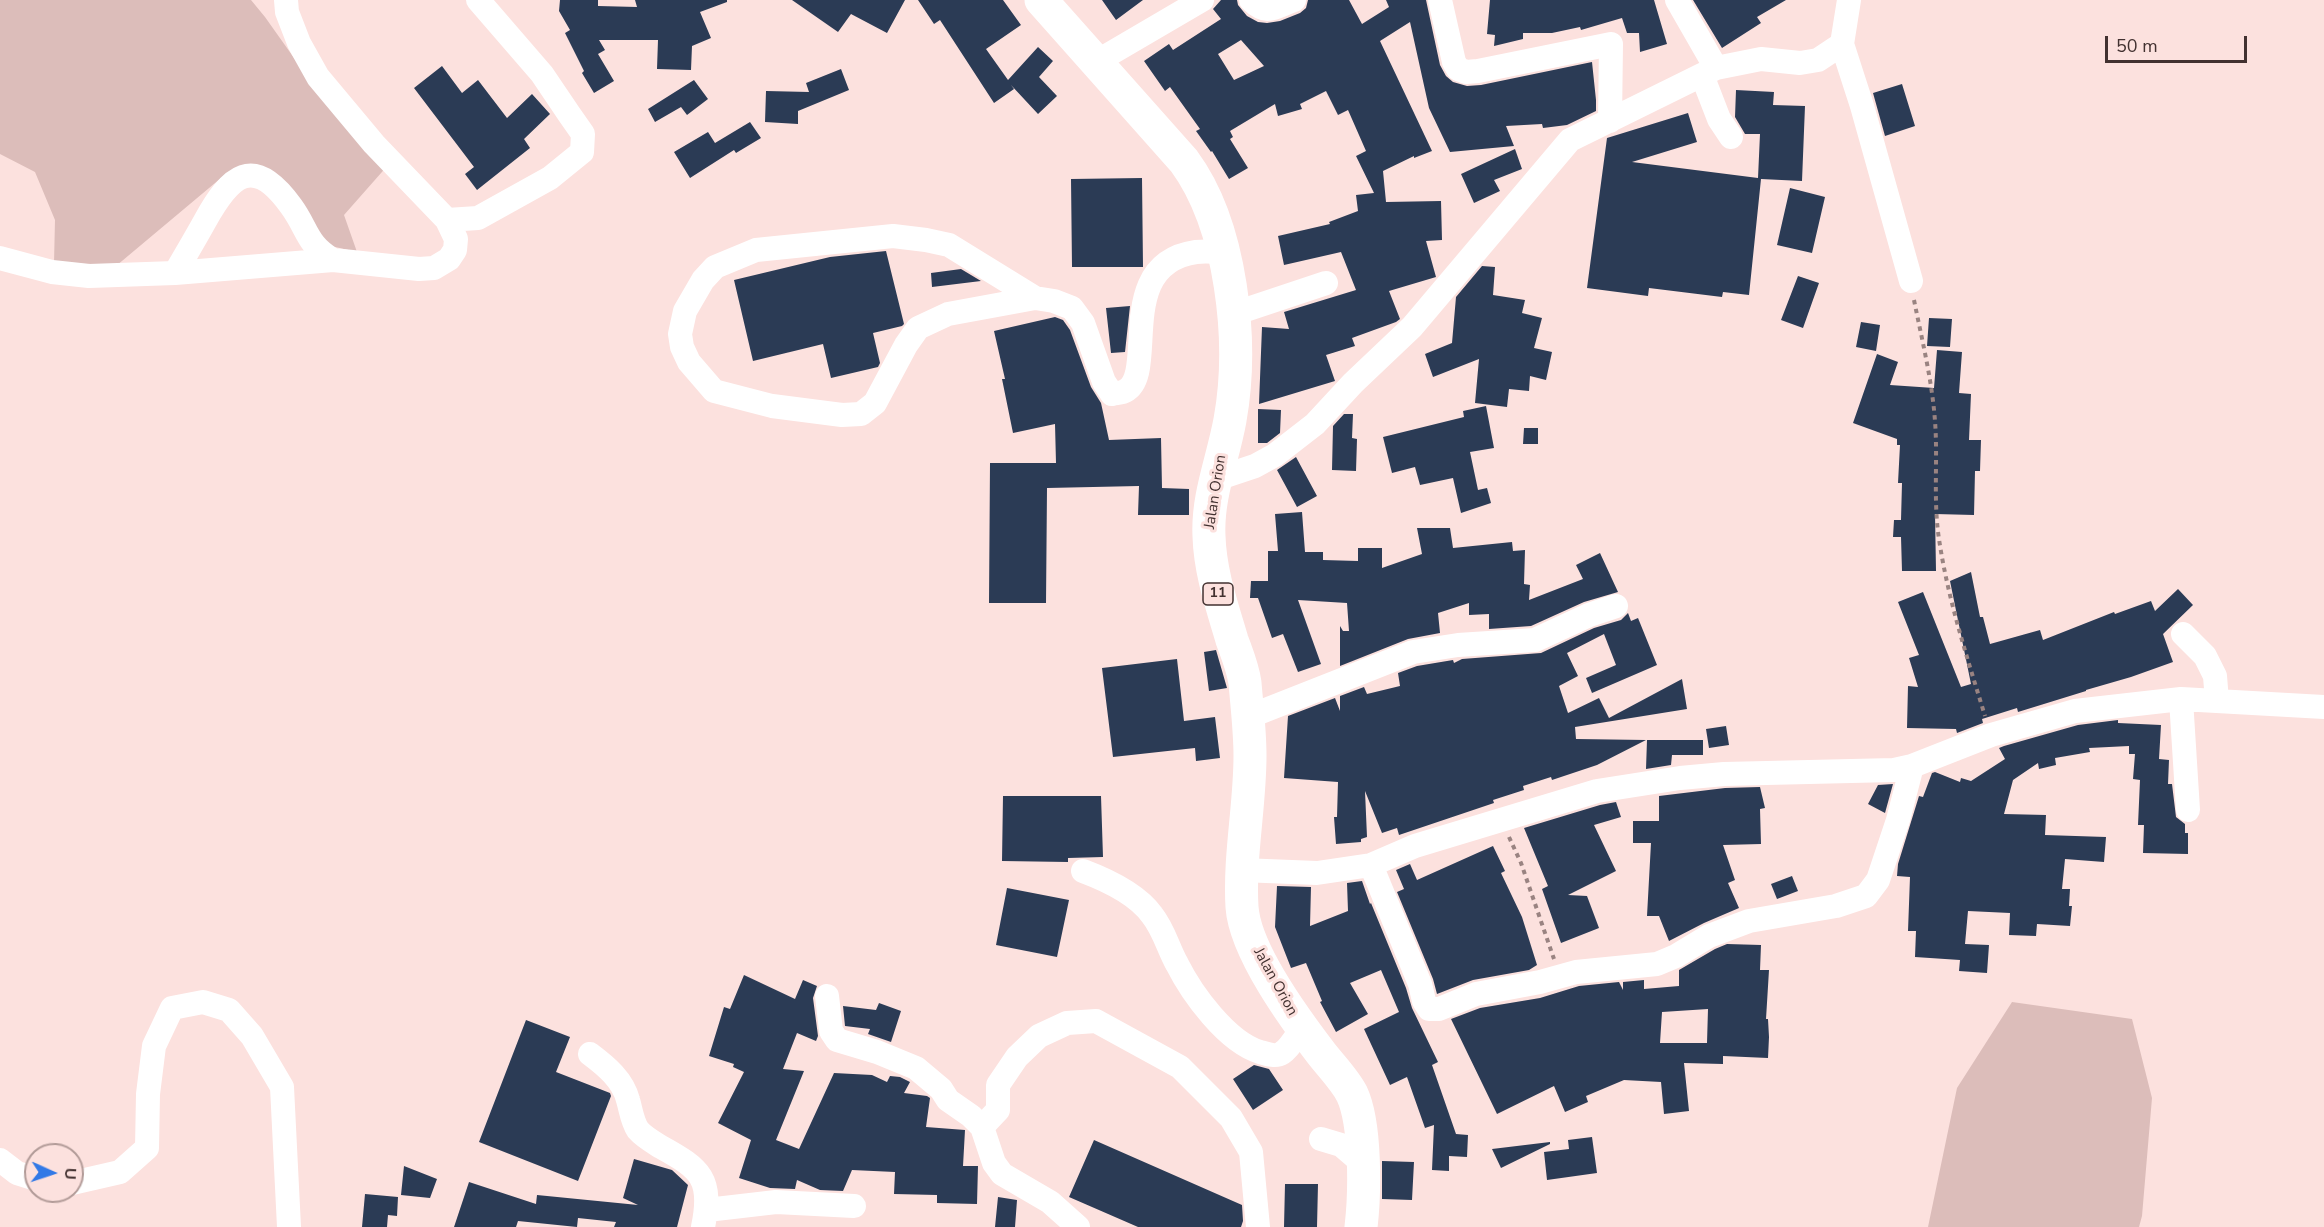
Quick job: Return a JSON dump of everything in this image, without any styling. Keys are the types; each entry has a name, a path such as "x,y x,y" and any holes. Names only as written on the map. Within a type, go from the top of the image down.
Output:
{"highway":[{"name":"Jalan Orion","path":"1041,0 1191,170 1220,232 1233,314 1233,384 1230,420 1216,479 1209,536 1215,583 1244,678 1248,717 1250,756 1241,870 1242,910 1250,936 1288,1010 1351,1092 1362,1125 1361,1227"}],"street":[{"path":"447,220 478,218 550,178 582,152 583,134 542,74 478,0"},
{"path":"1096,62 1202,0"},
{"path":"1251,0 1260,9 1267,10 1294,0"},
{"path":"1440,0 1454,62 1458,69 1466,72 1611,44 1610,120"},
{"path":"1677,0 1709,72 1719,119 1731,137"},
{"path":"1850,0 1842,45 1862,106 1911,281"},
{"path":"0,258 52,272 89,276 175,273 333,260 419,269 434,268 449,259 455,250 456,239 447,220 374,144 318,77 299,43 283,4"},
{"path":"1216,479 1255,466 1275,455 1315,424 1353,383 1412,327 1570,140 1709,72 1761,59 1800,63 1818,60 1842,45"},
{"path":"175,273 218,197 230,184 241,177 256,176 266,180 292,207 318,251 333,260"},
{"path":"1035,298 949,245 893,236 756,250 715,267 703,280 690,303 680,334 682,347 689,362 714,391 772,406 842,415 861,414 875,403 906,345 918,328 948,314 1035,298 1054,301 1072,308 1083,323 1104,382 1112,394 1126,391 1139,372 1139,331 1147,293 1160,269 1167,263 1196,252 1224,252"},
{"path":"1233,314 1326,283"},
{"path":"1248,717 1413,652 1458,645 1535,640 1589,615 1616,606"},
{"path":"2183,634 2205,656 2215,676 2217,701"},
{"path":"2181,699 2188,810"},
{"path":"1241,870 1317,873 1371,865 1415,846 1597,791 1680,778 1724,774 1903,768 1991,735 2075,711 2181,699 2324,707"},
{"path":"1371,865 1420,984 1424,1001 1429,1009 1439,1009 1476,994 1540,982 1576,972 1657,964 1676,956 1709,936 1749,921 1836,906 1866,896 1878,880 1898,820 1903,768"},
{"path":"1083,871 1104,879 1142,903 1162,931 1177,964 1193,990 1224,1029 1248,1047 1275,1056 1281,1054 1302,1028"},
{"path":"827,996 831,1031 837,1040 877,1052 916,1068 941,1089 948,1100 971,1116 982,1128 994,1163 1002,1174 1050,1202 1078,1227"},
{"path":"84,1180 120,1172 147,1148 148,1094 154,1046 172,1008 203,1002 229,1010 252,1036 282,1087 289,1227"},
{"path":"982,1128 998,1110 998,1085 1017,1057 1039,1036 1067,1023 1096,1021 1180,1067 1231,1118 1251,1152 1258,1227"},
{"path":"590,1054 620,1082 640,1133 689,1162 699,1172 705,1189 705,1219 776,1202 854,1206"},
{"path":"1322,1139 1341,1145 1362,1163"},
{"path":"0,1160 17,1173 24,1175"}],"path":[{"path":"1911,281 1930,378 1935,421 1935,493 1938,538 1951,606 1991,735"},
{"path":"1502,819 1521,863 1549,950 1561,976"}],"shaded area":[{"path":"0,0 251,0 321,96 389,164 344,215 357,252 318,243 259,184 221,178 116,266 54,263 55,220 35,172 0,154"},
{"path":"2012,1002 2132,1019 2152,1098 2142,1216 2139,1227 1928,1227 1957,1088"}],"building":[{"path":"560,0 598,0 598,6 637,7 635,0 727,0 727,2 700,12 711,38 692,46 691,70 657,69 658,40 599,40 605,50 598,54 614,81 594,93 582,73 584,71 565,33 570,30 559,11"},
{"path":"792,0 905,0 887,33 851,14 838,32"},
{"path":"918,0 1003,0 1021,25 986,49 1008,80 1038,47 1053,61 1039,77 1057,96 1038,114 1011,85 1014,89 994,103 940,20 934,24"},
{"path":"1102,0 1143,0 1116,20"},
{"path":"1221,0 1237,0 1238,5 1247,16 1258,22 1267,23 1280,21 1300,13 1306,8 1308,0 1349,0 1362,24 1389,7 1386,0 1426,0 1440,65 1446,76 1453,82 1467,86 1592,62 1596,111 1567,125 1543,128 1542,124 1506,126 1514,146 1450,152 1429,108 1410,22 1380,41 1432,151 1414,158 1414,156 1383,171 1386,202 1441,201 1442,240 1426,241 1436,277 1389,291 1400,319 1352,338 1355,346 1326,355 1335,381 1259,404 1262,327 1289,329 1284,312 1356,290 1341,252 1284,265 1278,236 1330,224 1329,222 1358,211 1356,195 1374,193 1356,156 1366,151 1348,110 1338,115 1326,91 1300,104 1302,109 1278,116 1275,104 1230,131 1233,137 1230,139 1248,168 1229,179 1212,151 1196,131 1200,129 1170,87 1165,91 1144,61 1169,44 1173,50 1221,19 1213,9","holes":["1241,40 1264,66 1234,80 1218,54"]},
{"path":"1490,0 1654,0 1667,44 1640,52 1639,33 1627,33 1622,18 1581,30 1580,27 1552,33 1523,33 1523,39 1494,46 1495,35 1487,34"},
{"path":"1693,0 1786,0 1757,17 1761,23 1722,48"},
{"path":"442,66 462,93 478,80 507,118 532,94 550,114 524,139 530,148 477,190 465,174 474,167 414,88"},
{"path":"841,69 849,90 798,111 798,124 765,122 766,91 809,92 806,83"},
{"path":"694,80 708,99 687,115 681,107 655,122 648,109"},
{"path":"1902,84 1915,126 1885,136 1873,93"},
{"path":"1736,90 1774,92 1773,105 1805,106 1802,181 1761,179 1749,295 1723,292 1722,297 1649,288 1648,296 1587,288 1607,138 1688,113 1697,142 1632,162 1758,178 1760,134 1745,134 1735,117"},
{"path":"750,122 761,138 736,153 734,150 690,178 674,152 708,132 715,143"},
{"path":"1515,149 1522,169 1494,180 1500,191 1474,203 1461,174"},
{"path":"1142,178 1143,267 1072,267 1071,179"},
{"path":"1790,188 1825,197 1812,253 1777,245"},
{"path":"886,251 904,324 873,333 880,363 878,367 831,378 823,344 753,361 734,280 830,257"},
{"path":"1482,266 1495,267 1493,295 1525,300 1522,313 1542,318 1534,348 1552,352 1546,380 1530,376 1529,391 1509,389 1507,407 1475,403 1479,359 1433,377 1425,354 1452,343 1456,297"},
{"path":"961,269 981,281 932,287 931,273"},
{"path":"1798,276 1819,283 1803,328 1781,320"},
{"path":"1130,306 1125,352 1111,353 1106,308"},
{"path":"1055,317 1063,320 1070,330 1091,387 1101,403 1109,440 1161,438 1162,488 1189,489 1189,515 1138,515 1139,486 1047,488 1046,603 989,603 990,463 1056,463 1055,424 1013,433 1002,379 1005,379 994,331"},
{"path":"1929,318 1952,319 1950,347 1927,346"},
{"path":"1861,322 1880,325 1876,351 1856,347"},
{"path":"1937,350 1962,352 1959,393 1971,394 1969,440 1981,440 1980,471 1975,471 1974,515 1935,514 1936,571 1902,571 1901,537 1893,537 1894,520 1901,520 1902,483 1898,483 1900,445 1897,445 1897,439 1853,423 1877,354 1898,362 1890,385 1934,388"},
{"path":"1486,406 1494,448 1470,452 1478,490 1487,488 1491,503 1461,513 1453,478 1420,485 1415,467 1392,473 1383,437 1464,417 1463,411"},
{"path":"1258,409 1281,410 1280,433 1267,443 1258,443"},
{"path":"1344,414 1353,414 1352,438 1357,439 1356,471 1332,470 1333,426"},
{"path":"1524,428 1538,428 1538,444 1523,444"},
{"path":"1296,457 1317,496 1297,507 1277,470"},
{"path":"1302,512 1305,552 1323,552 1323,560 1358,561 1358,548 1382,548 1382,568 1422,554 1417,528 1450,528 1453,548 1512,542 1513,551 1525,550 1524,584 1530,585 1529,600 1583,579 1576,565 1600,553 1618,592 1584,602 1531,626 1489,629 1489,614 1469,615 1469,603 1438,613 1440,633 1408,639 1340,666 1340,626 1343,631 1349,631 1347,603 1298,600 1321,664 1298,672 1283,634 1272,638 1258,598 1250,598 1251,581 1268,581 1268,551 1278,551 1275,514"},
{"path":"1971,572 1980,617 1983,617 1990,644 2040,630 2043,640 2114,612 2115,614 2151,601 2155,611 2178,589 2193,605 2163,634 2173,662 2018,712 2017,708 1982,719 1983,723 1957,733 1956,729 1907,728 1908,686 1918,687 1909,658 1919,655 1898,602 1923,592 1961,687 1971,684 1950,581"},
{"path":"1628,613 1631,621 1638,618 1657,665 1592,693 1586,678 1616,665 1604,634 1567,653 1578,676 1559,686 1568,713 1599,698 1609,718 1682,679 1687,709 1575,727 1576,739 1646,740 1597,765 1552,780 1551,777 1523,786 1524,790 1493,800 1494,803 1399,835 1397,828 1382,833 1365,791 1367,837 1361,839 1361,842 1336,844 1334,817 1337,817 1338,782 1284,778 1288,716 1335,698 1340,711 1340,696 1364,687 1367,694 1400,686 1398,673 1417,666 1453,660 1454,663 1462,659 1541,653 1594,628 1621,620"},
{"path":"1216,650 1227,688 1209,691 1204,652"},
{"path":"1177,659 1184,721 1215,717 1220,758 1196,761 1195,748 1113,757 1102,668"},
{"path":"2118,720 2118,723 2161,725 2159,759 2169,760 2168,784 2172,784 2176,817 2185,824 2185,833 2188,833 2188,854 2143,853 2144,825 2138,825 2140,780 2133,779 2135,754 2129,754 2129,746 2089,748 2090,752 2055,758 2056,765 2039,769 2038,763 2013,780 2004,814 2046,815 2045,835 2106,837 2104,862 2065,859 2062,889 2070,889 2069,906 2072,906 2070,926 2037,924 2036,936 2009,935 2010,913 1968,911 1965,944 1989,945 1987,973 1959,971 1960,960 1915,957 1916,931 1908,931 1910,877 1897,876 1898,864 1919,796 1923,797 1932,773 1935,772 1960,782 1961,778 1971,781 2005,759 1999,748 2078,725"},
{"path":"1726,726 1729,745 1709,748 1706,729"},
{"path":"1647,740 1703,740 1703,755 1672,755 1671,765 1646,769"},
{"path":"1893,784 1885,813 1868,804 1878,785"},
{"path":"1760,787 1765,808 1760,809 1761,844 1723,845 1735,880 1728,883 1739,908 1669,941 1659,916 1647,916 1651,843 1633,843 1633,821 1659,821 1659,796 1725,788"},
{"path":"1003,796 1101,796 1103,857 1068,858 1068,862 1002,861"},
{"path":"1616,802 1621,817 1594,825 1616,871 1568,895 1587,896 1599,928 1561,943 1542,889 1548,886 1524,828"},
{"path":"1493,846 1505,871 1501,873 1522,917 1537,965 1529,970 1473,980 1437,994 1397,892 1404,889 1396,870 1410,864 1417,880"},
{"path":"1792,876 1798,891 1777,899 1771,884"},
{"path":"1362,881 1412,1008 1438,1062 1432,1065 1456,1134 1468,1135 1467,1157 1449,1156 1449,1171 1432,1170 1434,1125 1425,1128 1407,1077 1390,1085 1364,1029 1399,1012 1381,970 1350,983 1368,1014 1336,1032 1320,1002 1322,1001 1306,963 1291,968 1275,927 1277,886 1311,887 1310,926 1348,911 1347,883"},
{"path":"1007,888 1069,900 1057,957 996,945"},
{"path":"1727,944 1761,945 1760,970 1769,970 1766,1019 1768,1019 1769,1037 1768,1058 1723,1056 1723,1064 1684,1063 1689,1111 1664,1114 1661,1082 1624,1080 1586,1096 1588,1102 1565,1112 1554,1086 1497,1114 1451,1019 1480,1008 1540,998 1579,986 1619,982 1623,990 1623,982 1644,980 1644,989 1679,986 1679,970","holes":["1708,1009 1707,1043 1660,1043 1662,1012"]},
{"path":"744,975 795,999 803,980 817,986 813,998 818,1036 816,1041 797,1033 783,1069 804,1071 776,1140 799,1149 834,1073 872,1075 887,1082 890,1076 900,1077 910,1082 904,1093 930,1098 926,1127 965,1130 963,1166 978,1166 977,1204 937,1203 937,1195 894,1194 895,1172 852,1170 843,1191 820,1190 797,1180 795,1189 770,1188 739,1178 751,1140 718,1123 744,1072 733,1067 734,1064 709,1056 724,1007 730,1009"},
{"path":"879,1003 901,1011 891,1042 868,1034 870,1029 845,1026 843,1006 876,1010"},
{"path":"526,1020 570,1037 556,1072 610,1093 611,1096 578,1181 479,1142"},
{"path":"1254,1065 1269,1069 1283,1090 1253,1110 1233,1079"},
{"path":"1592,1137 1597,1173 1547,1180 1544,1152 1569,1149 1568,1140"},
{"path":"1094,1140 1242,1205 1241,1227 1138,1227 1069,1197"},
{"path":"1550,1142 1501,1168 1492,1149"},
{"path":"634,1159 672,1170 688,1185 677,1227 614,1227 616,1222 578,1218 577,1227 518,1221 516,1227 454,1227 469,1182 536,1204 537,1195 638,1205 623,1198"},
{"path":"1382,1161 1414,1162 1412,1200 1382,1199"},
{"path":"404,1166 437,1179 430,1198 401,1195"},
{"path":"1285,1184 1318,1184 1317,1227 1284,1227"},
{"path":"365,1194 398,1197 397,1216 388,1215 387,1227 362,1227"},
{"path":"998,1197 1017,1200 1015,1227 995,1227"}]}
